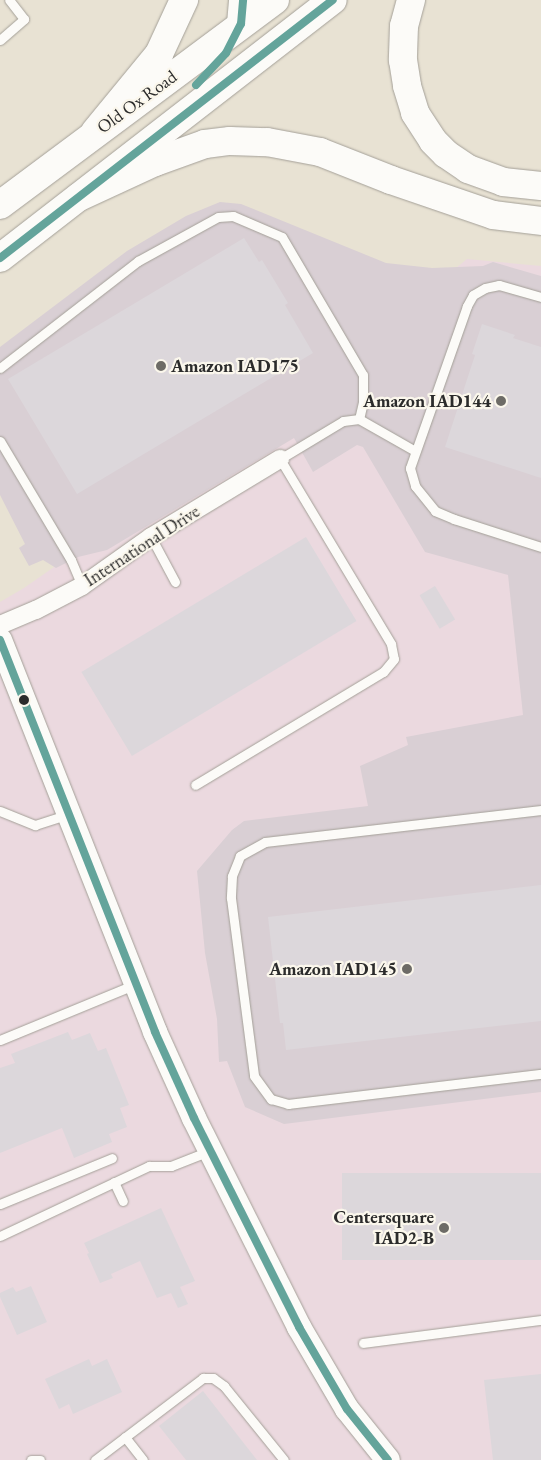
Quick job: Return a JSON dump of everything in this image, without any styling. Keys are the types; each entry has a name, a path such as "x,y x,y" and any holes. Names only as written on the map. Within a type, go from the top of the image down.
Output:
{"main road":[{"path":"95,132 160,54 184,0"},
{"name":"Old Ox Road","path":"0,205 95,132 242,12 274,0"},
{"path":"0,258 332,0"},
{"path":"411,0 404,26 403,60 407,86 415,113 433,141 446,154 468,169 503,182 541,186"},
{"path":"0,235 204,80 226,53 242,12"},
{"path":"79,197 155,162 205,144 230,141 266,142 320,152 392,180 494,215 541,221"},
{"path":"0,640 154,1032 299,1327 347,1409 388,1460"}],"street":[{"name":"International Drive","path":"0,625 36,610 82,586 151,537 280,459"}],"lane":[{"path":"0,40 24,20 9,0"},
{"path":"0,368 138,261 218,217 233,216 282,237 363,375 363,402 359,419"},
{"path":"541,297 499,285 485,288 472,295 410,468 415,486 435,511 541,547"},
{"path":"195,785 382,672 394,659 391,644 280,459 343,422 359,419 416,451"},
{"path":"0,441 71,560 82,586"},
{"path":"151,537 175,582"},
{"path":"541,810 264,842 240,856 232,876 231,898 254,1076 271,1099 288,1104 541,1074"},
{"path":"0,811 36,825 69,814"},
{"path":"0,1040 136,984"},
{"path":"0,1236 148,1166 171,1166 211,1150"},
{"path":"0,1204 112,1158"},
{"path":"114,1182 123,1201"},
{"path":"363,1343 541,1320"},
{"path":"95,1460 203,1378 213,1378 224,1386 284,1460"},
{"path":"125,1437 143,1460"},
{"path":"31,1460 40,1460"}],"shaded area":[{"path":"220,202 241,204 386,263 432,268 483,266 493,262 541,276 541,1092 284,1124 245,1107 227,1061 219,1062 217,1019 205,953 197,871 232,830 244,821 368,806 360,766 408,745 406,737 523,715 508,575 425,552 363,447 357,445 313,472 294,438 107,550 78,557 56,568 43,560 29,566 19,548 25,544 0,495 0,347 127,251 186,216"},
{"path":"467,259 541,266 541,1460 0,1460 0,602 24,588 301,395"}],"building":[{"name":"Amazon IAD175","path":"244,238 259,262 262,260 288,303 285,305 313,353 77,494 8,379"},
{"name":"Amazon IAD144","path":"482,324 515,335 513,338 541,347 541,478 445,447 475,355 472,354"},
{"path":"306,537 356,621 132,756 81,672"},
{"path":"435,586 455,619 440,629 420,595"},
{"name":"Amazon IAD145","path":"541,885 541,1021 286,1050 283,1023 280,1023 268,917"},
{"path":"68,1032 72,1040 90,1033 98,1051 106,1048 129,1105 120,1108 127,1127 109,1134 112,1142 74,1158 62,1128 0,1153 0,1068 15,1063 11,1054"},
{"name":"Centersquare IAD2-B","path":"342,1173 541,1173 541,1260 342,1260"},
{"path":"161,1208 195,1281 180,1287 188,1304 178,1308 171,1293 157,1298 140,1261 111,1274 113,1278 100,1283 84,1243"},
{"path":"31,1286 47,1322 17,1335 0,1297 0,1293 13,1287 16,1292"},
{"path":"89,1359 92,1366 107,1359 122,1392 73,1414 69,1404 59,1409 45,1379"},
{"path":"541,1374 541,1460 493,1460 484,1380"},
{"path":"203,1391 257,1460 186,1460 159,1426"}],"transit line":[{"path":"196,85 226,53 241,24 243,0"},
{"path":"0,258 333,0"},
{"path":"0,640 155,1032 194,1118 299,1327 347,1409 388,1460"}],"place":[{"name":"Amazon IAD175","path":"161,366"},
{"name":"Amazon IAD144","path":"501,401"},
{"name":"Amazon IAD145","path":"407,969"},
{"name":"Centersquare IAD2-B","path":"444,1228"}]}
